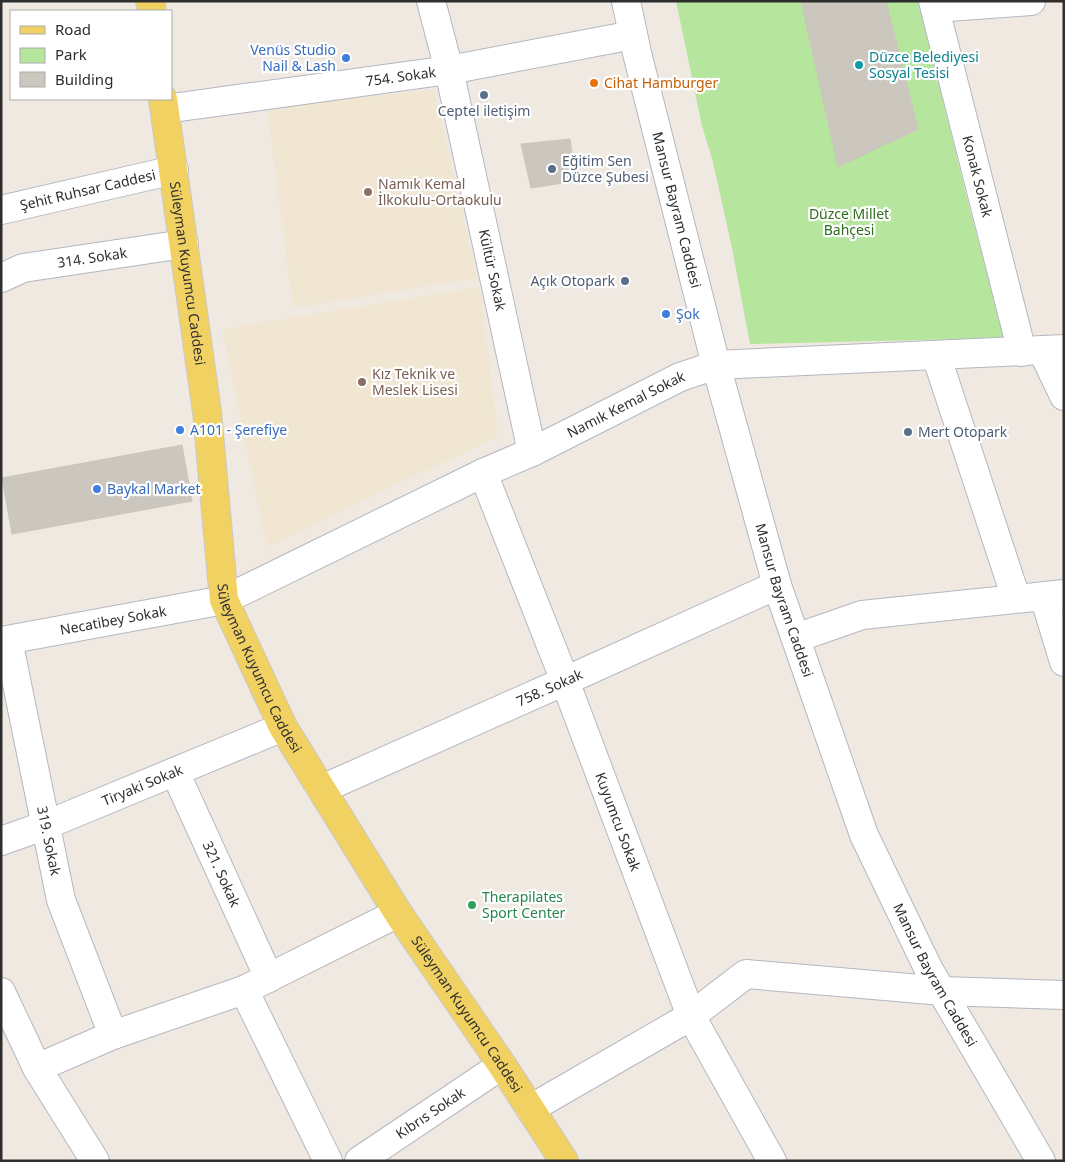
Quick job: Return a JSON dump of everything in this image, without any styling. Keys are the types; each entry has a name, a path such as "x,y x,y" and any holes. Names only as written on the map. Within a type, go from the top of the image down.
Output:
{"main road":[{"name":"Süleyman Kuyumcu Caddesi","path":"164,104 206,412 224,600 283,727 398,913 502,1065 564,1161"}],"street":[{"name":"Kültür Sokak","path":"431,1 449,70 532,452"},
{"name":"Mansur Bayram Caddesi","path":"626,1 716,365 777,584 864,836 928,968 1041,1161"},
{"path":"934,5 1031,1"},
{"name":"Konak Sokak","path":"934,5 1043,350 1064,396"},
{"name":"754. Sokak","path":"164,104 449,70 633,35"},
{"name":"Şehit Ruhsar Caddesi","path":"1,210 174,170"},
{"name":"314. Sokak","path":"1,278 23,268 184,244"},
{"name":"Namık Kemal Sokak","path":"224,600 483,473 532,452 680,377 716,365 1043,350"},
{"path":"936,355 1016,598"},
{"name":"Kuyumcu Sokak","path":"483,473 565,681 691,1016 772,1161"},
{"name":"758. Sokak","path":"322,789 777,584"},
{"path":"796,638 862,615 1054,595 1064,662"},
{"name":"Necatibey Sokak","path":"5,641 224,600"},
{"name":"319. Sokak","path":"5,641 61,900 113,1035"},
{"name":"Tiryaki Sokak","path":"1,841 46,825 283,727"},
{"name":"321. Sokak","path":"175,772 269,978"},
{"path":"37,1068 113,1035 244,990 398,913"},
{"path":"530,1109 691,1016 746,974 942,991 1064,995"},
{"path":"244,990 328,1161"},
{"path":"1,992 37,1068 95,1161"},
{"name":"Kıbrıs Sokak","path":"359,1161 502,1065"}],"shaded area":[{"name":"Namık Kemal İlkokulu-Ortaokulu","path":"434,90 477,278 293,308 267,107"},
{"name":"Kız Teknik ve Meslek Lisesi","path":"480,287 498,436 267,547 222,329"}],"green space":[{"name":"Düzce Millet Bahçesi","path":"676,1 918,1 970,210 1005,338 750,344 732,248 713,162 702,126"}],"building":[{"name":"Düzce Belediyesi Sosyal Tesisi","path":"801,1 886,1 918,129 838,167"},
{"path":"570,139 576,181 531,188 521,144"},
{"name":"Baykal Market","path":"182,445 192,501 12,534 2,478"}],"place":[{"name":"Venüs Studio Nail & Lash","path":"346,58"},
{"name":"Düzce Belediyesi Sosyal Tesisi","path":"859,65"},
{"name":"Cihat Hamburger","path":"594,83"},
{"name":"Ceptel iletişim","path":"484,95"},
{"name":"Eğitim Sen Düzce Şubesi","path":"552,169"},
{"name":"Namık Kemal İlkokulu-Ortaokulu","path":"368,192"},
{"name":"Açık Otopark","path":"625,281"},
{"name":"Şok","path":"666,314"},
{"name":"Kız Teknik ve Meslek Lisesi","path":"362,382"},
{"name":"A101 - Şerefiye","path":"180,430"},
{"name":"Mert Otopark","path":"908,432"},
{"name":"Baykal Market","path":"97,489"},
{"name":"Therapilates Sport Center","path":"472,905"}]}
